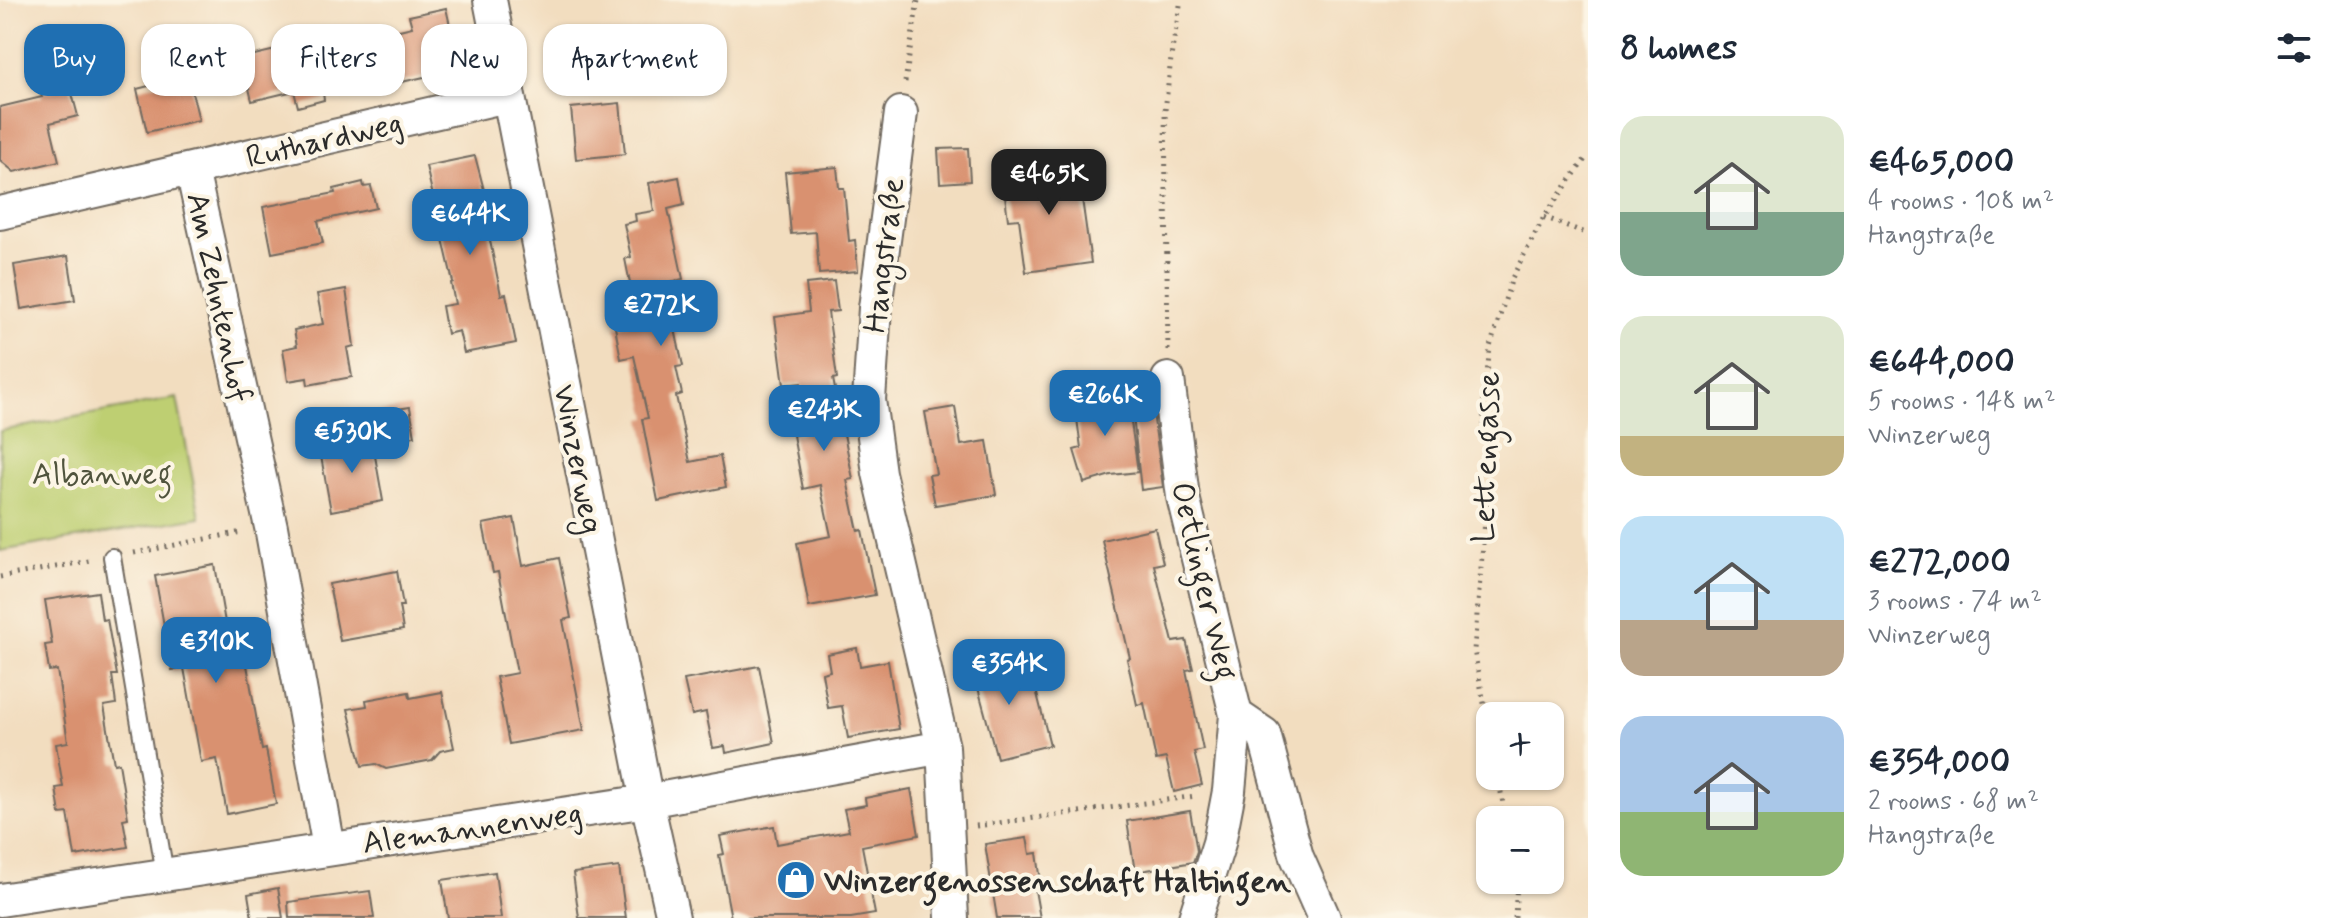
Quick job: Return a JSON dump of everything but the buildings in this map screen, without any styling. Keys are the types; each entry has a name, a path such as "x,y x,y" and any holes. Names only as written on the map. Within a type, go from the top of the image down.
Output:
{"street":[{"name":"Winzerweg","path":"490,0 494,24"},
{"name":"Winzerweg","path":"507,96 673,918"},
{"name":"Ruthardweg","path":"0,213 507,96"},
{"name":"Hangstraße","path":"901,113 875,308 869,400 879,473 943,747 952,918"},
{"name":"Am Zehntenhof","path":"192,170 271,527 329,848"},
{"name":"Oetlinger Weg","path":"1168,379 1183,497 1236,715 1229,791 1219,843 1195,918"},
{"path":"1236,715 1264,734 1297,857 1324,918"},
{"name":"Alemannenweg","path":"0,900 647,801 943,747"}],"lane":[{"path":"112,557 165,874"}],"path":[{"path":"901,113 918,0"},
{"path":"1168,379 1165,111 1181,0"},
{"name":"Lettengasse","path":"1484,702 1474,650 1488,485 1483,409 1490,347 1512,278 1544,217 1588,155"},
{"path":"1544,217 1588,234"},
{"path":"947,830 1229,791"},
{"path":"1515,918 1516,894"}],"green space":[{"name":"Albanweg","path":"177,398 200,517 0,551 0,431"}],"place":[{"name":"Winzergenossenschaft Haltingen","path":"796,880"}]}
